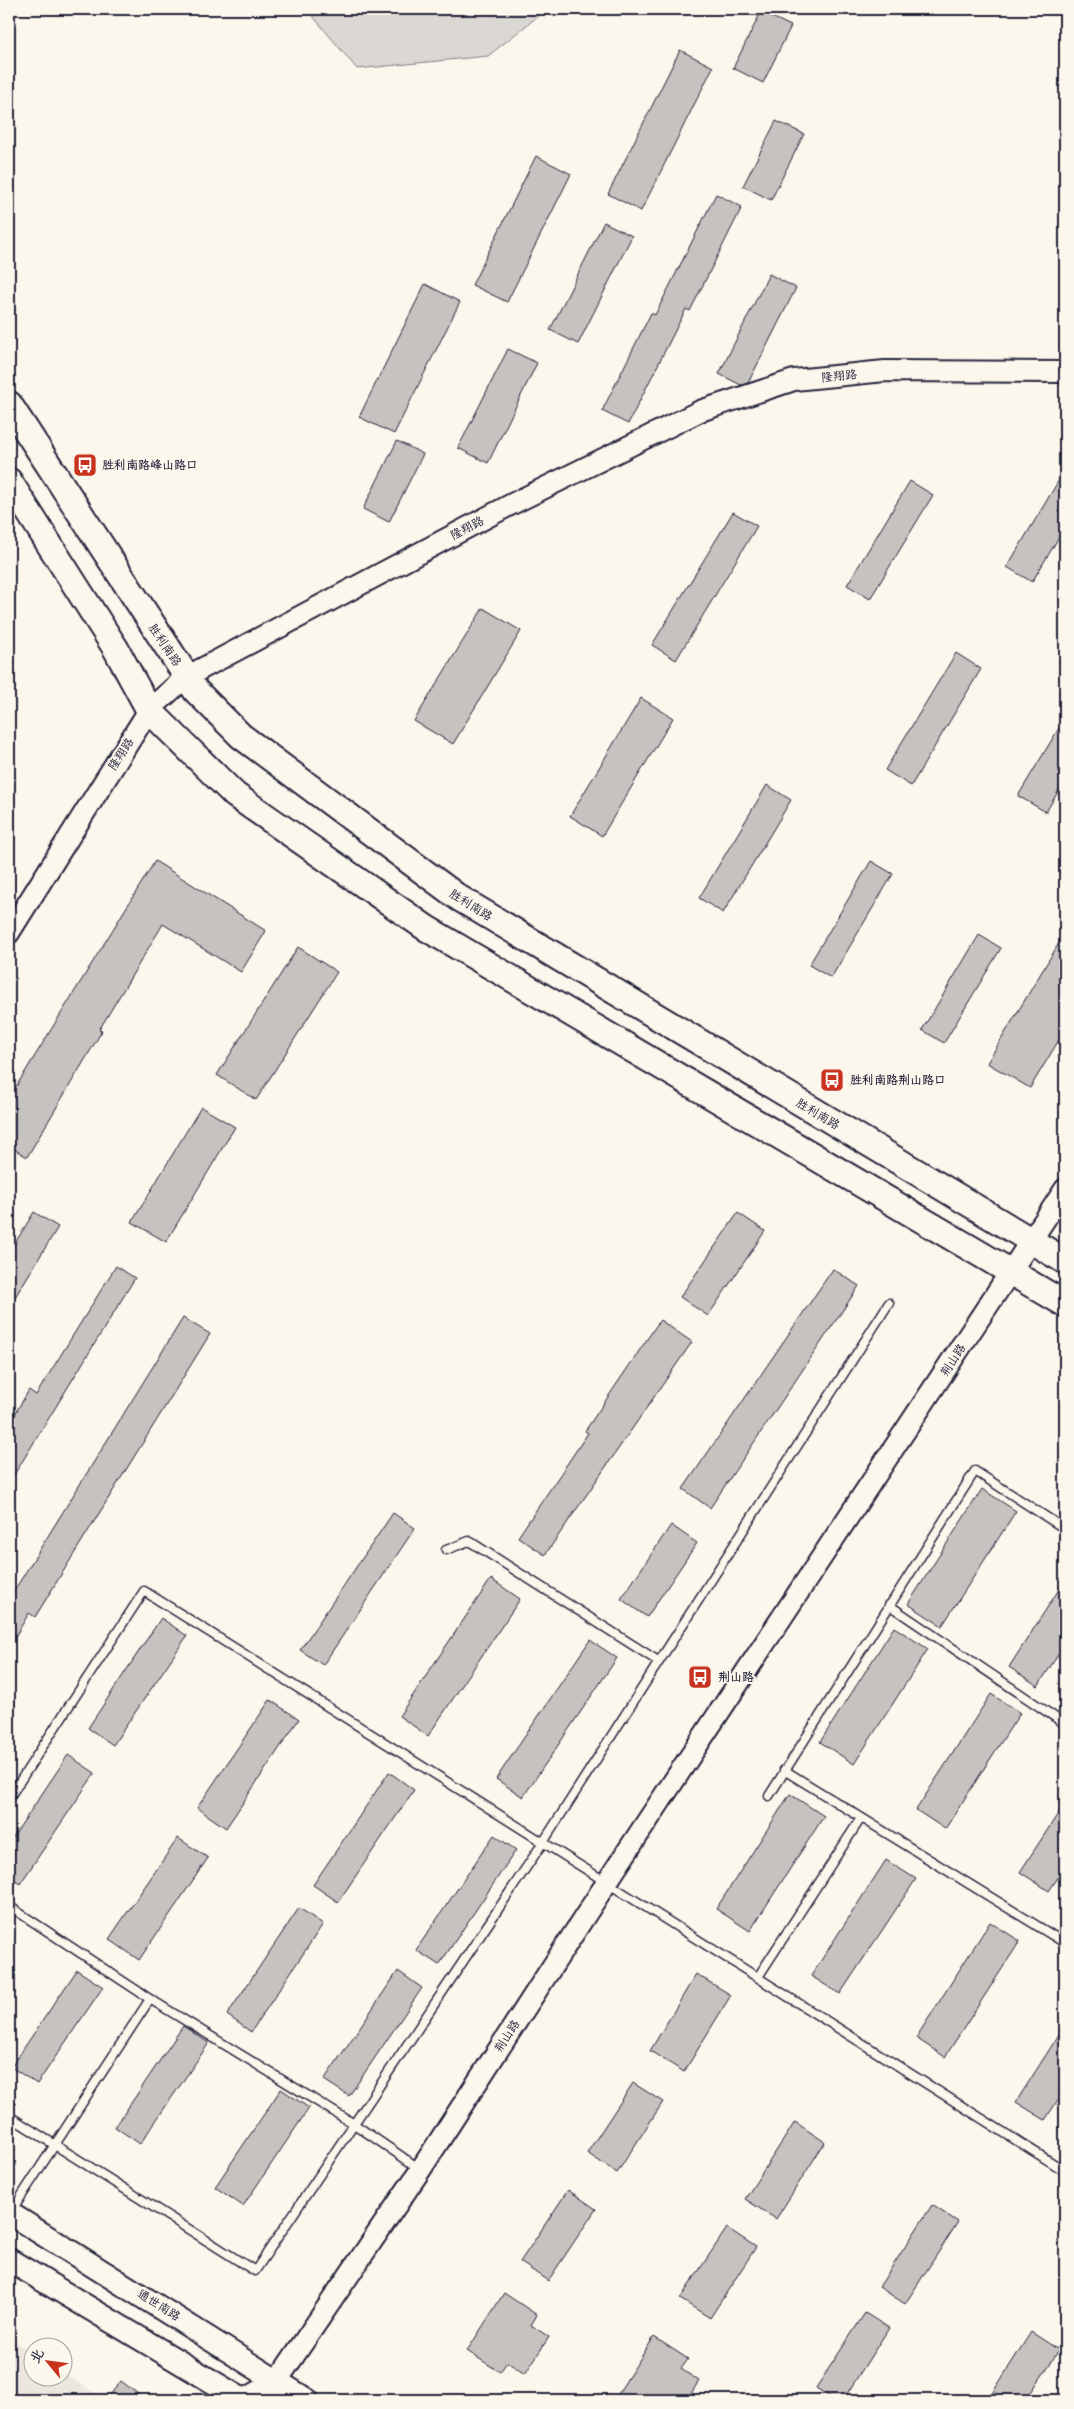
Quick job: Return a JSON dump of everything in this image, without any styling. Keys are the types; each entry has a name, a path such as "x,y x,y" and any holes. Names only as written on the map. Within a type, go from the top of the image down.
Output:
{"main road":[{"name":"胜利南路","path":"9,404 186,677 196,691 240,736 459,898 1065,1261"},
{"path":"9,481 116,649 149,710 235,795 426,928 1012,1270 1065,1304"},
{"name":"通世南路","path":"9,2213 308,2400"},
{"path":"9,2260 243,2400"}],"street":[{"name":"隆翔路","path":"9,933 149,710 186,677 510,505 700,411 794,380 812,378 885,371 1065,372"},
{"name":"荆山路","path":"277,2381 421,2169 607,1882 1065,1189"},
{"path":"243,2400 277,2381"}],"lane":[{"path":"9,2116 254,2272 544,1841 889,1303"},
{"path":"769,1796 975,1470 1065,1529"},
{"path":"446,1550 469,1541 658,1661"},
{"path":"9,1798 144,1591 544,1841 1065,2171"},
{"path":"889,1606 1065,1724"},
{"path":"784,1770 1065,1943"},
{"path":"758,1977 861,1818"},
{"path":"9,1906 150,1999 354,2124 421,2169"},
{"path":"9,2213 150,1999"}],"shaded area":[{"path":"307,9 547,9 488,56 357,69"},
{"path":"9,2338 22,2346 22,2386 72,2386 72,2378 96,2394 92,2400 9,2400"}],"building":[{"path":"761,12 791,26 763,83 733,68"},
{"path":"680,50 713,67 641,211 608,194"},
{"path":"776,121 804,134 771,200 743,186"},
{"path":"536,156 571,174 507,302 472,285"},
{"path":"716,194 742,207 690,311 686,309 628,424 602,411 651,313 655,315"},
{"path":"604,222 632,236 578,344 550,330"},
{"path":"769,274 796,288 748,383 741,385 719,374"},
{"path":"425,284 460,302 394,434 359,417"},
{"path":"508,349 537,363 488,463 458,448"},
{"path":"397,441 423,454 389,522 363,509"},
{"path":"1065,470 1065,527 1032,582 1007,567"},
{"path":"910,481 933,495 870,599 847,585"},
{"path":"733,512 757,526 676,660 652,645"},
{"path":"483,608 521,631 453,744 414,721"},
{"path":"956,653 981,669 911,786 885,770"},
{"path":"641,698 673,718 602,836 570,816"},
{"path":"1065,718 1065,780 1046,812 1018,796"},
{"path":"767,785 791,800 723,913 699,898"},
{"path":"155,861 266,931 241,972 163,924 99,1030 102,1031 27,1157 9,1146 9,1098"},
{"path":"871,861 893,874 831,978 809,965"},
{"path":"1065,933 1065,1030 1030,1088 987,1063"},
{"path":"979,935 1001,948 944,1043 922,1030"},
{"path":"298,947 337,972 256,1100 217,1075"},
{"path":"201,1107 235,1127 166,1242 132,1222"},
{"path":"34,1212 58,1227 9,1307 9,1253"},
{"path":"738,1213 765,1231 708,1316 680,1297"},
{"path":"116,1266 135,1278 9,1483 9,1424 29,1390 36,1395"},
{"path":"833,1269 859,1286 710,1508 683,1489"},
{"path":"183,1318 210,1334 35,1617 29,1613 9,1647 9,1599"},
{"path":"660,1320 692,1342 545,1555 518,1537 588,1433 585,1431"},
{"path":"982,1489 1016,1511 942,1626 908,1604"},
{"path":"393,1513 415,1528 323,1665 300,1650"},
{"path":"671,1525 697,1543 647,1617 621,1599"},
{"path":"491,1579 520,1599 428,1736 399,1716"},
{"path":"1065,1580 1065,1644 1038,1686 1009,1667"},
{"path":"161,1618 187,1636 113,1745 88,1728"},
{"path":"894,1627 928,1649 854,1764 820,1742"},
{"path":"590,1640 617,1658 523,1797 496,1779"},
{"path":"991,1694 1020,1713 945,1829 916,1810"},
{"path":"270,1700 299,1719 226,1828 197,1808"},
{"path":"68,1755 95,1773 20,1884 9,1877 9,1843"},
{"path":"389,1772 414,1790 338,1902 313,1885"},
{"path":"790,1794 824,1816 750,1931 716,1909"},
{"path":"1065,1803 1065,1867 1049,1891 1020,1872"},
{"path":"494,1835 516,1850 439,1965 416,1950"},
{"path":"178,1838 208,1858 139,1960 109,1939"},
{"path":"886,1860 916,1879 840,1994 811,1976"},
{"path":"299,1908 323,1924 251,2032 227,2015"},
{"path":"990,1922 1020,1941 945,2057 916,2038"},
{"path":"77,1970 103,1987 37,2084 11,2067"},
{"path":"398,1971 422,1988 349,2096 324,2080"},
{"path":"696,1974 731,1995 684,2072 650,2051"},
{"path":"1065,2025 1065,2089 1045,2120 1016,2102"},
{"path":"183,2026 209,2043 140,2144 115,2127"},
{"path":"633,2083 663,2102 617,2173 587,2153"},
{"path":"281,2089 309,2108 243,2206 215,2187"},
{"path":"795,2122 825,2142 776,2219 745,2199"},
{"path":"568,2190 596,2209 548,2281 520,2262"},
{"path":"932,2205 958,2222 905,2304 879,2287"},
{"path":"727,2228 756,2247 710,2318 680,2299"},
{"path":"504,2293 537,2315 531,2325 549,2337 525,2374 507,2362 500,2372 467,2351"},
{"path":"865,2313 889,2328 843,2400 835,2400 816,2388"},
{"path":"1031,2332 1059,2350 1026,2400 988,2400"},
{"path":"654,2337 688,2359 681,2369 699,2381 687,2400 626,2400 617,2395"},
{"path":"121,2381 146,2400 106,2400"}],"place":[{"name":"胜利南路峰山路口","path":"85,465"},
{"name":"胜利南路荆山路口","path":"832,1080"},
{"name":"荆山路","path":"700,1677"}]}
